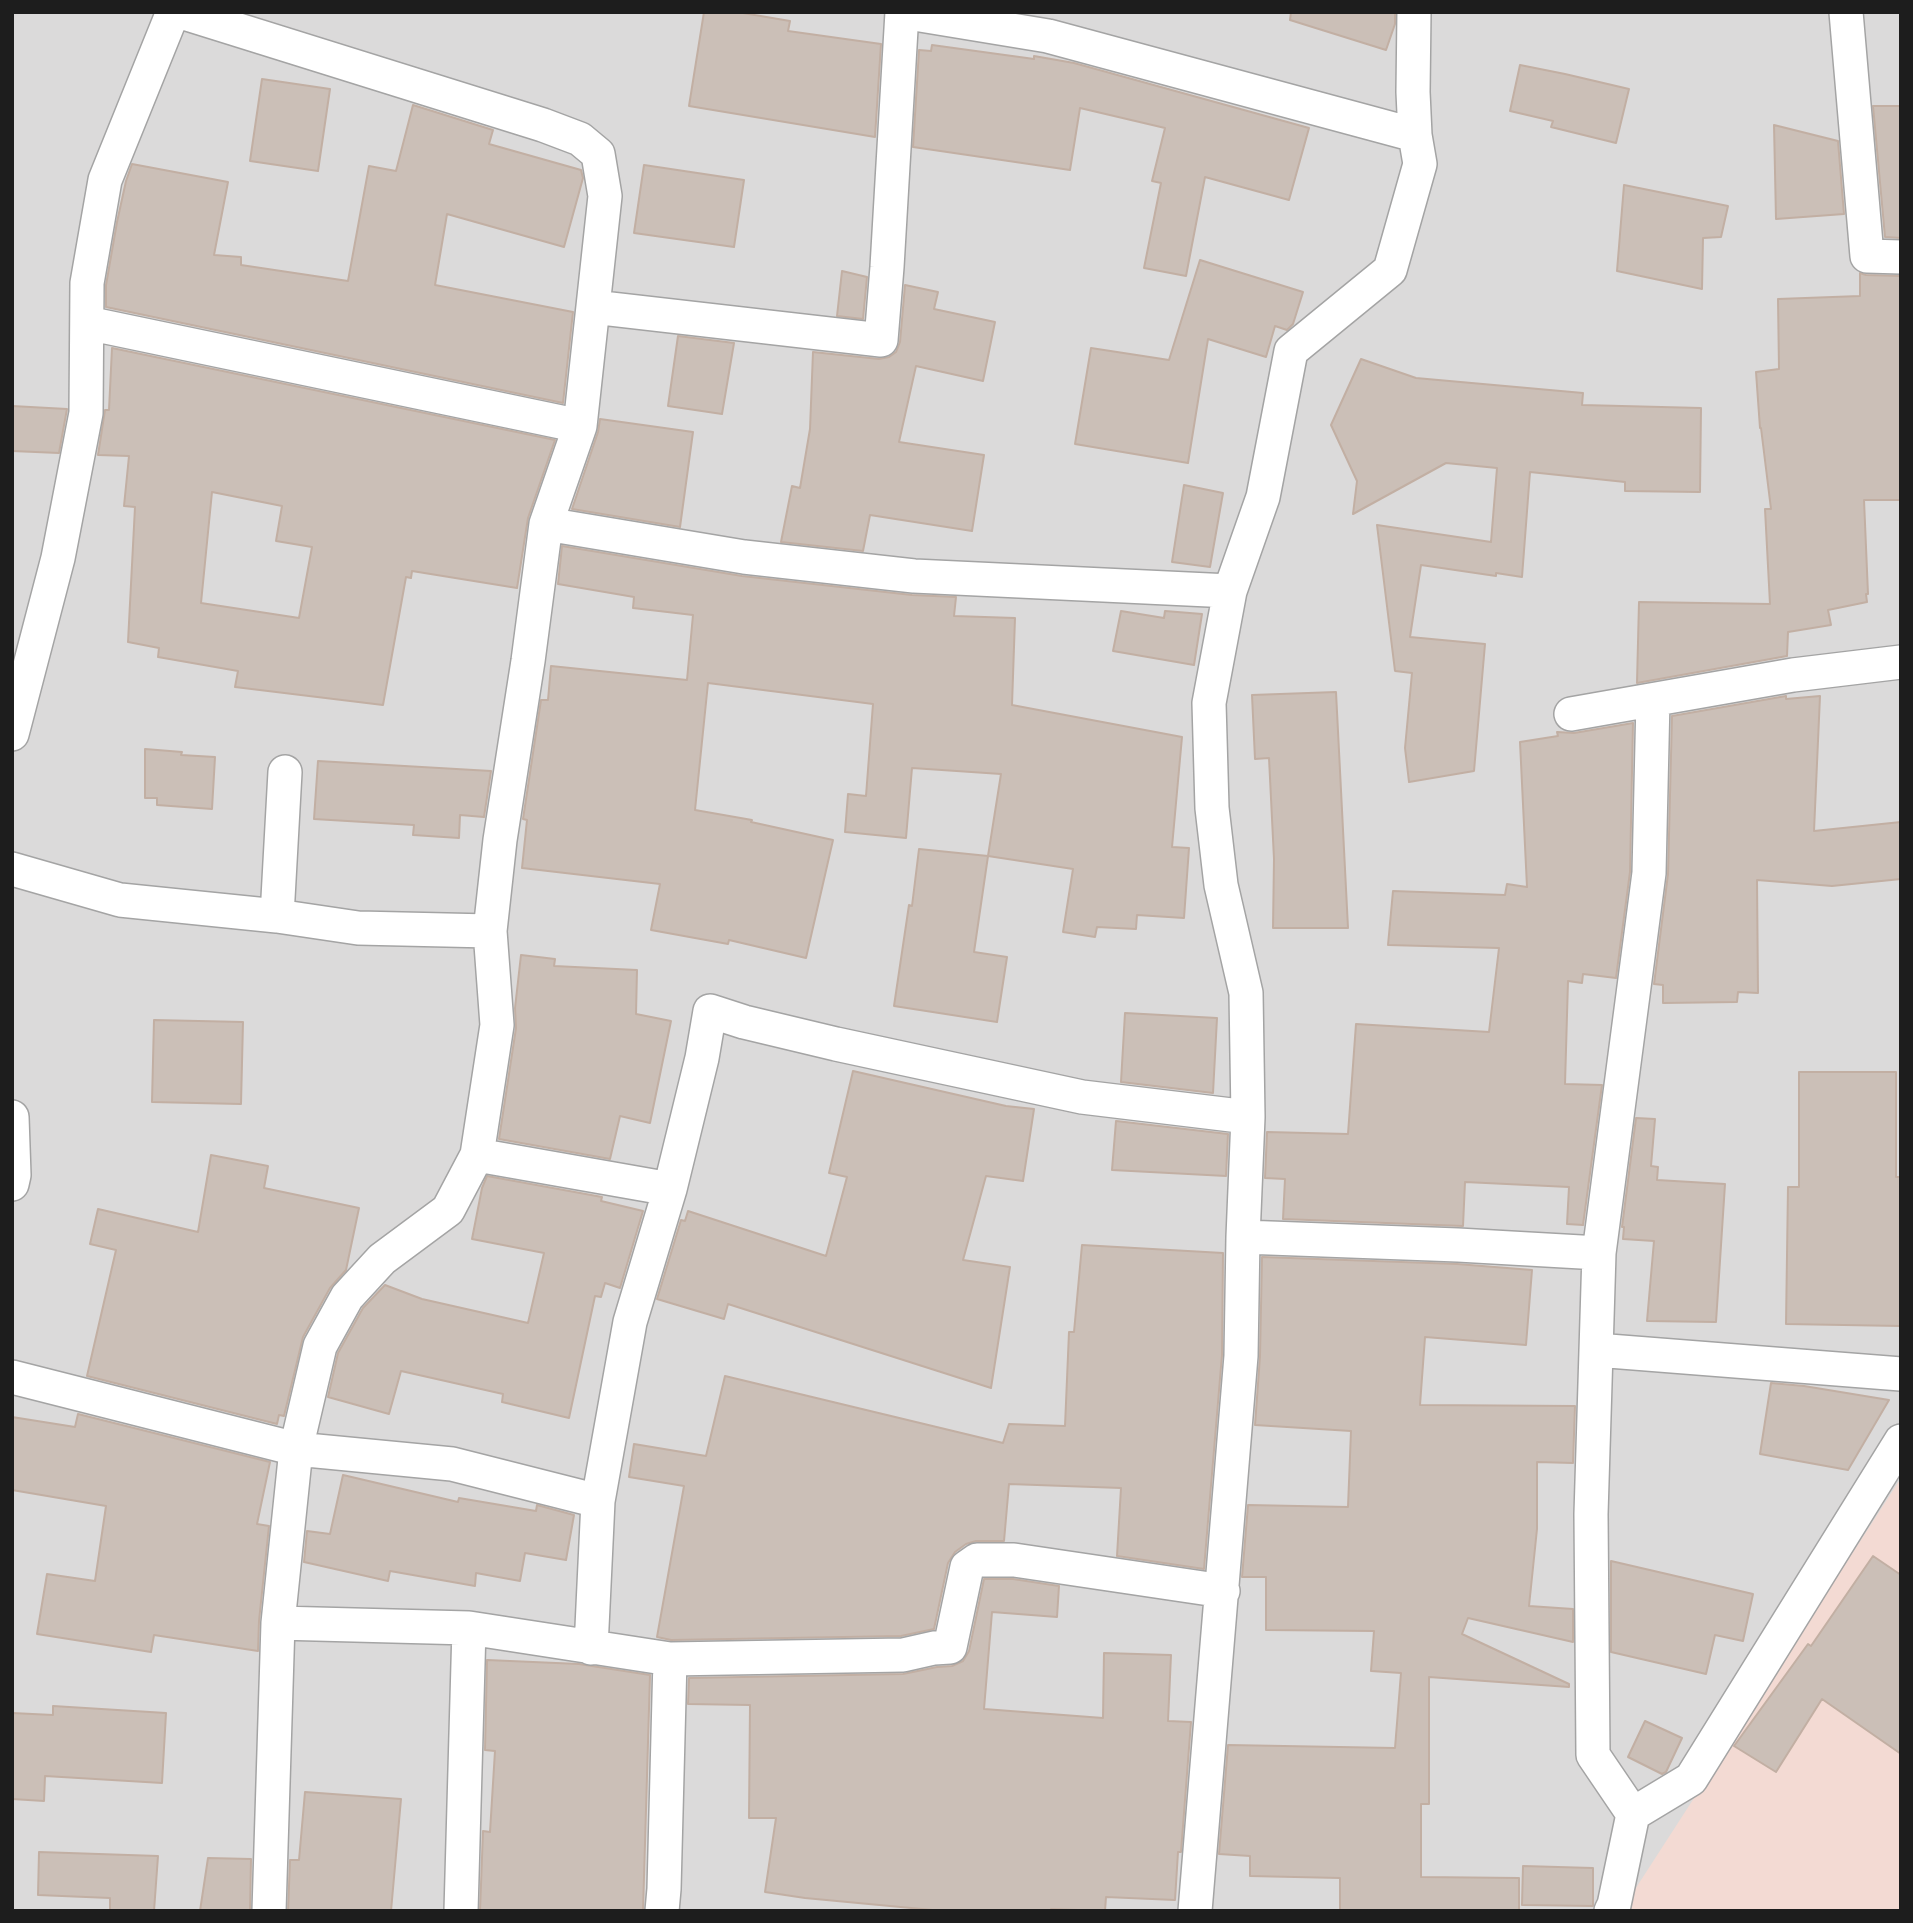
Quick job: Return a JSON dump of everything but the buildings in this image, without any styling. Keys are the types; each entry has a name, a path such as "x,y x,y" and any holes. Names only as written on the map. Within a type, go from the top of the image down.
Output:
{"street":[{"path":"12,734 58,558 86,413 87,284 105,180 173,12"},
{"path":"181,12 543,125 580,139 598,154 605,196 580,426 546,524 500,840 490,931 497,1025 477,1155 448,1210 382,1259 347,1297 320,1346 296,1449 278,1623 269,1911"},
{"path":"593,307 881,340 902,12 1048,36 1415,135"},
{"path":"1195,1911 1241,1356 1248,1117 1247,993 1221,885 1212,808 1209,703 1230,591 1263,497 1291,351 1390,271 1420,164 1415,135 1413,92 1414,12"},
{"path":"1846,12 1867,256 1901,257"},
{"path":"87,323 580,426"},
{"path":"546,524 744,557 914,576 1230,591"},
{"path":"1571,714 1793,675 1901,662"},
{"path":"1611,1911 1633,1814 1593,1755 1591,1514 1599,1253 1649,873 1653,700"},
{"path":"277,916 285,772"},
{"path":"12,869 120,900 277,916 358,928 490,931"},
{"path":"591,1648 598,1501 631,1322 670,1189 702,1058 710,1011 836,1044 1082,1097 1248,1117"},
{"path":"12,1117 15,1175 12,1184"},
{"path":"477,1155 670,1189"},
{"path":"1243,1237 1599,1253"},
{"path":"1596,1350 1901,1374"},
{"path":"12,1377 296,1449 452,1464 598,1501"},
{"path":"1633,1814 1691,1779 1901,1441"},
{"path":"278,1623 469,1628 670,1659 903,1655 950,1647 967,1567 977,1560 1014,1560 1223,1591"},
{"path":"461,1911 469,1628"},
{"path":"662,1911 670,1659"}],"shaded area":[{"path":"12,12 1901,12 1901,1911 12,1911"},
{"path":"1901,1478 1901,1911 1621,1911"}]}
